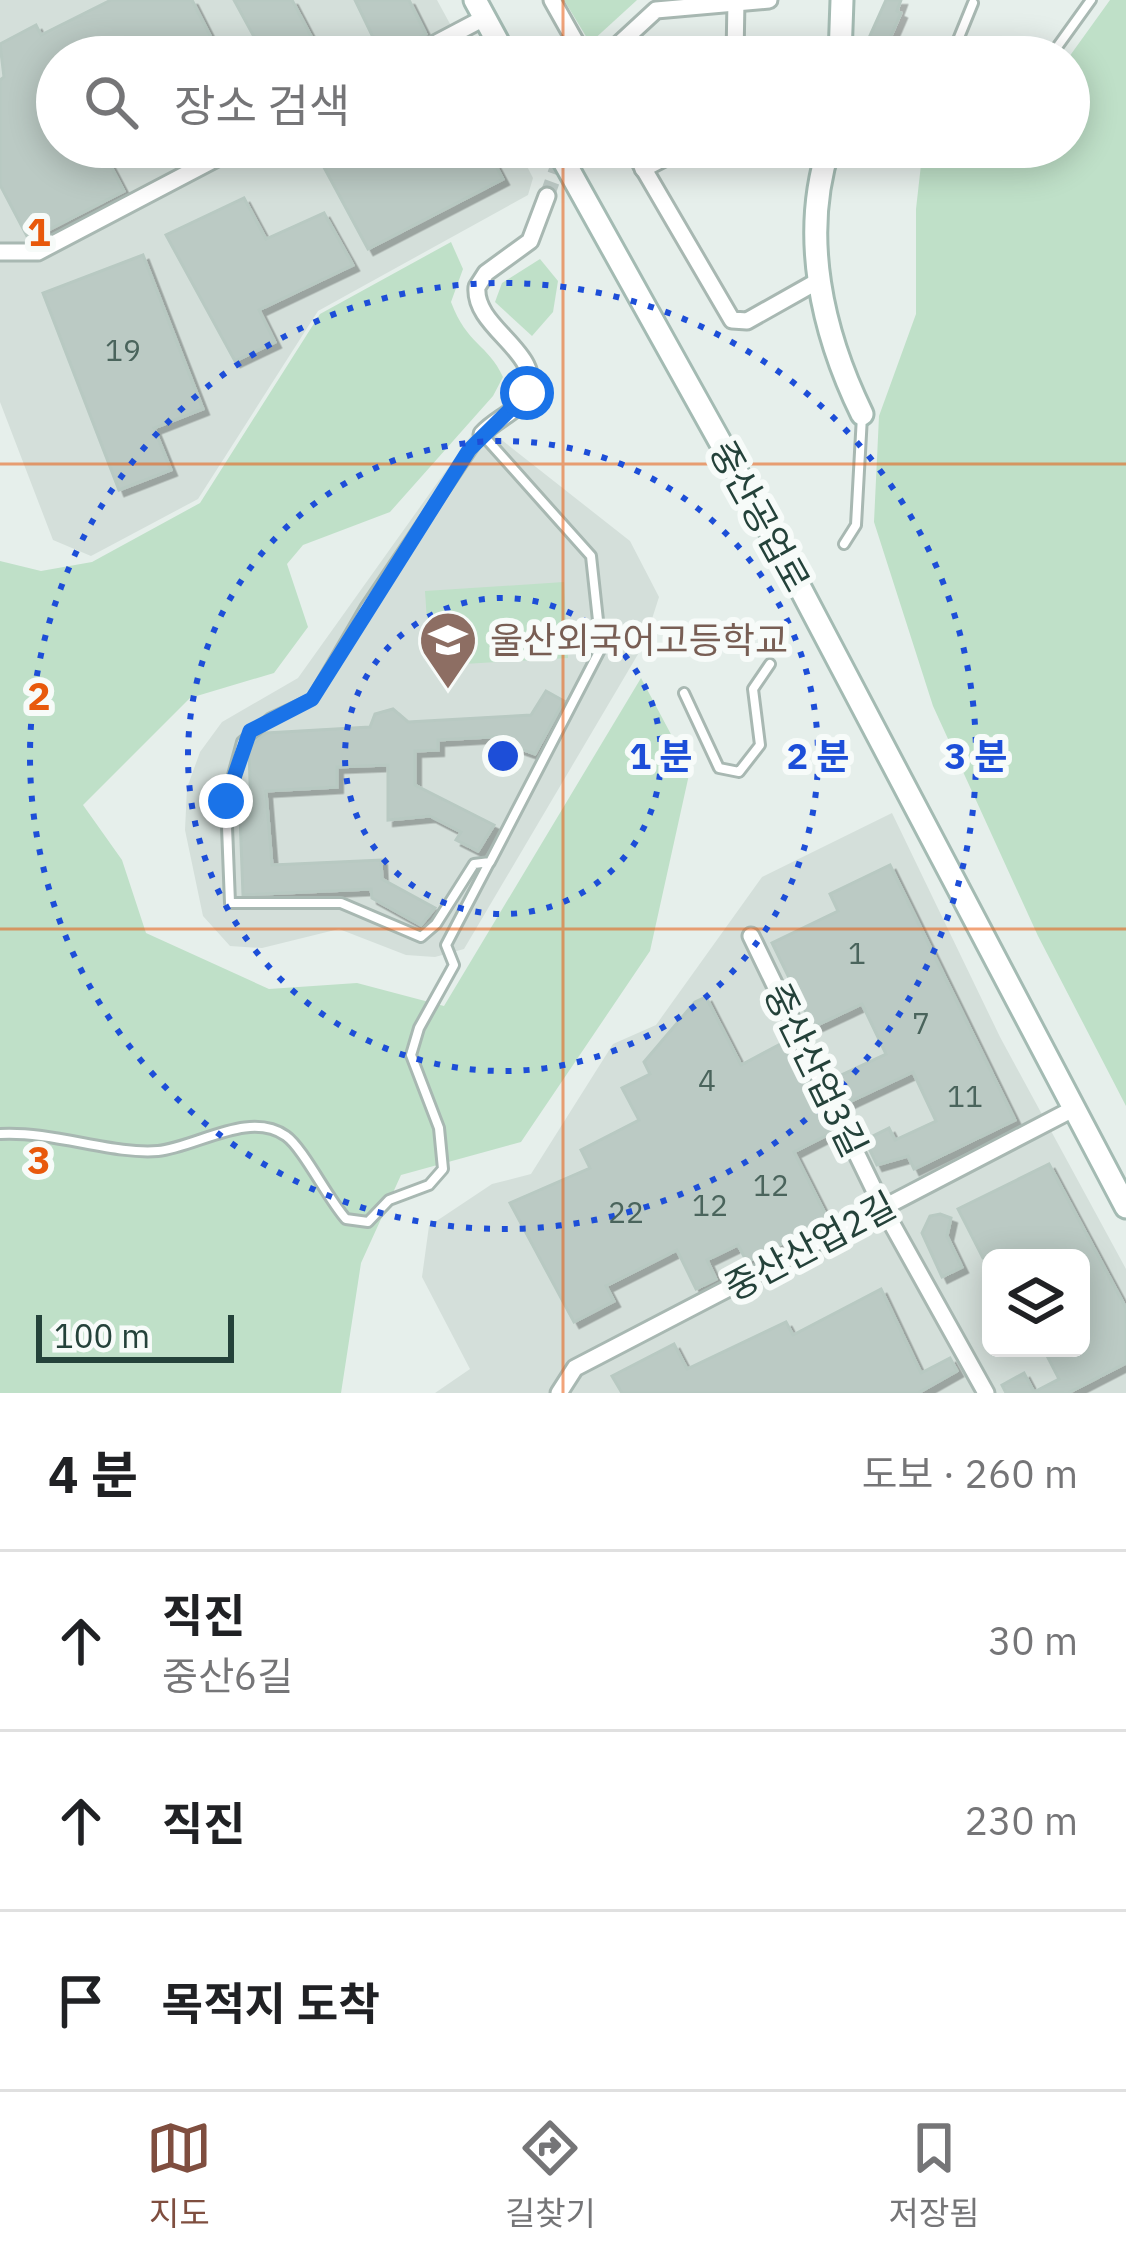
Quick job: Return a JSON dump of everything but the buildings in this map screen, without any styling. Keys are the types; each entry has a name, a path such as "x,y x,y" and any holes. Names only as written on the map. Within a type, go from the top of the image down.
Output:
{"street":[{"path":"552,0 572,36"},
{"path":"625,36 655,5 769,0"},
{"path":"841,36 842,0"},
{"path":"735,36 736,1"},
{"path":"440,36 479,9 494,36"},
{"path":"0,252 38,252 198,168"},
{"name":"중산공업로","path":"568,168 788,565 1126,1207"},
{"path":"822,168 818,182 818,281 862,414"},
{"path":"643,169 732,320 747,321 818,281"},
{"path":"482,434 523,401 529,381 521,357 482,316 477,287 486,273 530,241 547,196"},
{"name":"중산산업3길","path":"751,936 883,1208 986,1393"},
{"name":"중산산업2길","path":"559,1393 575,1368 1071,1110"}],"lane":[{"path":"1065,36 1091,0"},
{"path":"960,36 973,3"},
{"path":"844,544 856,525 862,414"},
{"path":"0,1134 83,1139 155,1151 235,1130 274,1130 293,1144 346,1219 368,1222 389,1200 429,1185 443,1169 439,1128 411,1055 418,1028 454,965 446,945 490,862 601,648 591,556 482,434 365,608 338,663 312,699 271,718 242,742 226,801 228,898 235,906 340,903 421,937 436,924 474,864 490,862"},
{"path":"684,693 719,768 739,772 760,745 753,689 770,664"}],"shaded area":[{"path":"0,0 437,0 457,36 36,36 36,168 528,168 533,178 528,195 318,311 198,499 91,556 53,540 0,402"},
{"name":"울산외국어고등학교","path":"480,423 630,541 659,597 644,644 464,949 435,957 406,955 339,929 262,948 230,946 203,916 185,830 187,788 200,752 222,722 298,678"},
{"path":"892,813 1000,1037 1126,1269 1126,1393 435,1393 470,1369 422,1277 429,1226 492,1184 531,1174 613,1044 656,1025 762,877"}],"green space":[{"path":"564,0 637,0 598,36 586,36"},
{"path":"1110,0 1126,0 1126,1106 1038,936 933,706 874,522 879,416 916,314 921,168 1090,168 1090,36 1084,36"},
{"path":"451,242 463,269 451,302 503,377 493,396 390,512 303,545 287,564 308,627 274,673 190,698 83,805 122,860 146,933 269,989 357,983 444,1006 641,678 690,770 650,951 521,1142 401,1175 361,1263 341,1393 0,1393 0,561 41,571 92,562 200,503 320,314"},
{"path":"540,259 558,281 553,312 532,336 495,302 502,283"},
{"path":"564,582 568,658 430,666 425,591"}],"tunnel":[{"path":"547,196 557,168"}],"place":[{"name":"울산외국어고등학교","path":"448,691"}],"route":[{"path":"226,801 237,756 250,731 312,699 338,663 365,608 469,450 527,393"}]}
